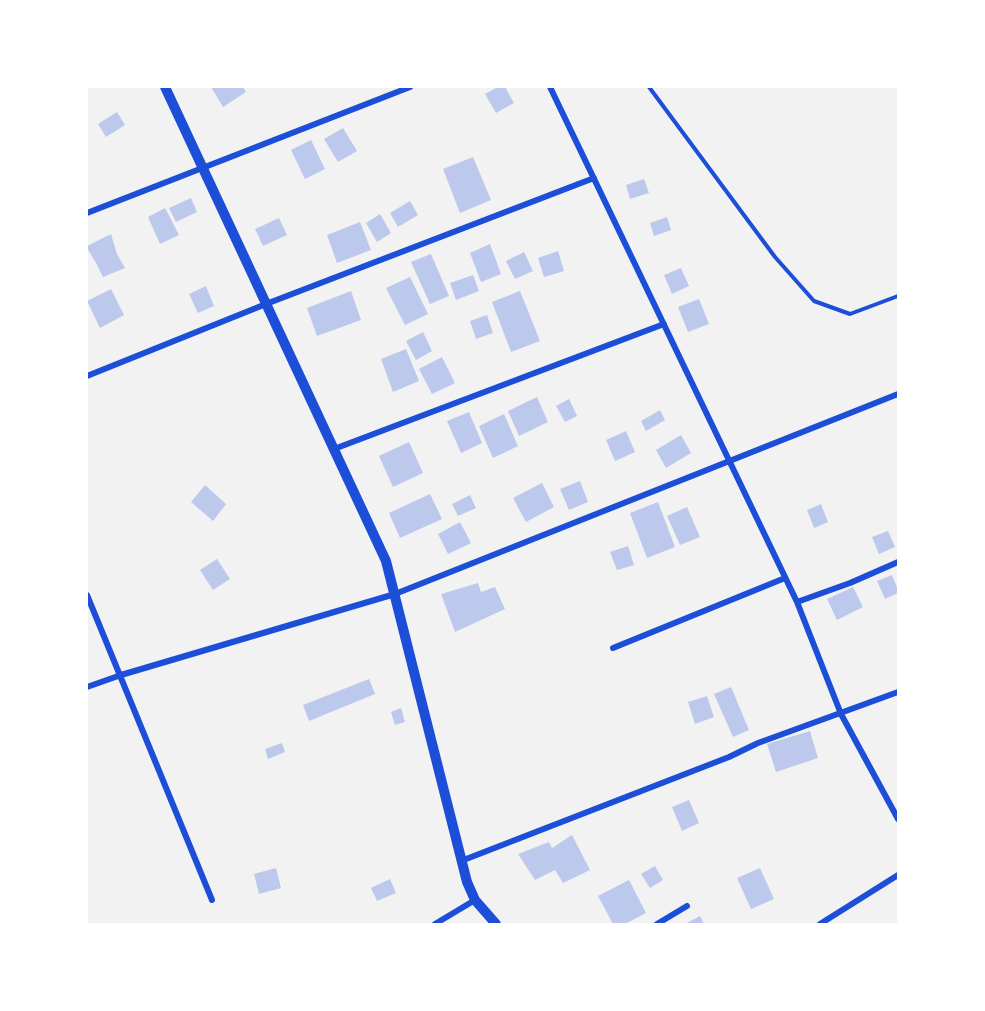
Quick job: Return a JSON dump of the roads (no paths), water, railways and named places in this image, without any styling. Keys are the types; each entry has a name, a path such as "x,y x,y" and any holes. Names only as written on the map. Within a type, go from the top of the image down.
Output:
{"street":[{"path":"165,87 386,561 467,882 475,900 496,924"},
{"path":"87,213 410,87"},
{"path":"550,87 797,602 841,714 898,819"},
{"path":"87,376 594,177"},
{"path":"334,449 664,324"},
{"path":"87,687 395,594 898,394"},
{"path":"797,602 850,583 898,562"},
{"path":"613,648 785,578"},
{"path":"87,594 212,900"},
{"path":"461,861 758,744 898,692"},
{"path":"820,924 898,875"},
{"path":"435,924 475,900"},
{"path":"657,924 687,906"}]}
